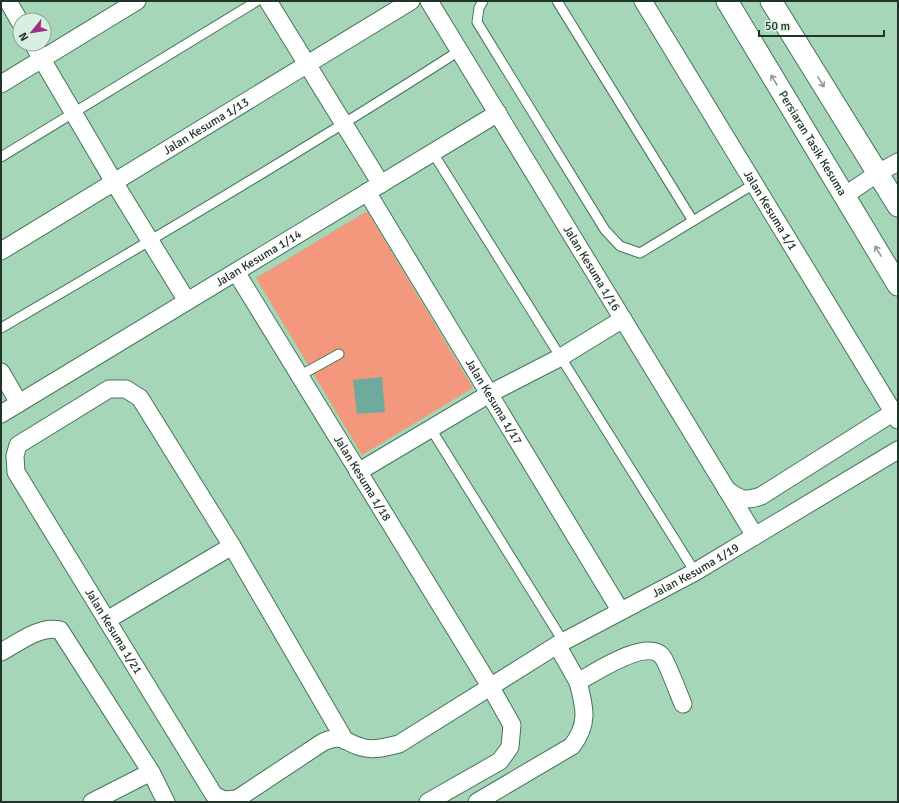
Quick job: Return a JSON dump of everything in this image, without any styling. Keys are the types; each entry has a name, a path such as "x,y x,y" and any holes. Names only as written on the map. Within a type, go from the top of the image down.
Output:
{"street":[{"path":"8,1 14,12"},
{"path":"1,84 137,1"},
{"name":"Jalan Kesuma 1/17","path":"268,1 344,124 374,188 489,394 620,610"},
{"name":"Jalan Kesuma 1/13","path":"1,251 411,1"},
{"name":"Jalan Kesuma 1/16","path":"429,1 755,536"},
{"name":"Jalan Kesuma 1/1","path":"642,1 896,416"},
{"name":"Persiaran Tasik Kesuma","path":"727,1 898,285"},
{"path":"771,1 898,206"},
{"path":"37,52 150,242 188,301"},
{"name":"Jalan Kesuma 1/14","path":"1,414 498,113"},
{"path":"844,196 878,173 898,162"},
{"name":"Jalan Kesuma 1/18","path":"236,272 490,686 512,725 510,747 500,761 428,802"},
{"path":"358,472 489,394 561,357 623,319"},
{"path":"1,372 20,403"},
{"name":"Jalan Kesuma 1/21","path":"232,546 140,398 126,389 109,389 18,445 15,456 16,472 214,795 224,800 237,799 323,742 334,737 343,738"},
{"path":"726,489 736,496 749,501 761,496 896,416"},
{"name":"Jalan Kesuma 1/19","path":"343,738 361,747 381,749 399,744 560,643 620,610 695,572 898,450"},
{"path":"107,620 232,546 343,738"},
{"path":"1,652 41,630 51,628 60,630 151,772 166,802"},
{"path":"477,802 572,746 581,735 585,722 583,700 578,682 560,643"},
{"path":"578,682 618,659 645,651 654,652 662,656 683,704"},
{"path":"92,802 151,772"}],"lane":[{"path":"1,157 257,1"},
{"path":"483,1 479,8 477,22 605,230 620,246 640,253 754,184"},
{"path":"557,1 693,221"},
{"path":"1,328 150,242 344,124 459,51"},
{"path":"433,153 695,572"},
{"path":"299,376 339,354"},
{"path":"430,429 560,643"}],"shaded area":[{"path":"367,211 473,388 362,455 256,278"}],"building":[{"path":"382,377 385,412 357,414 353,380"}]}
